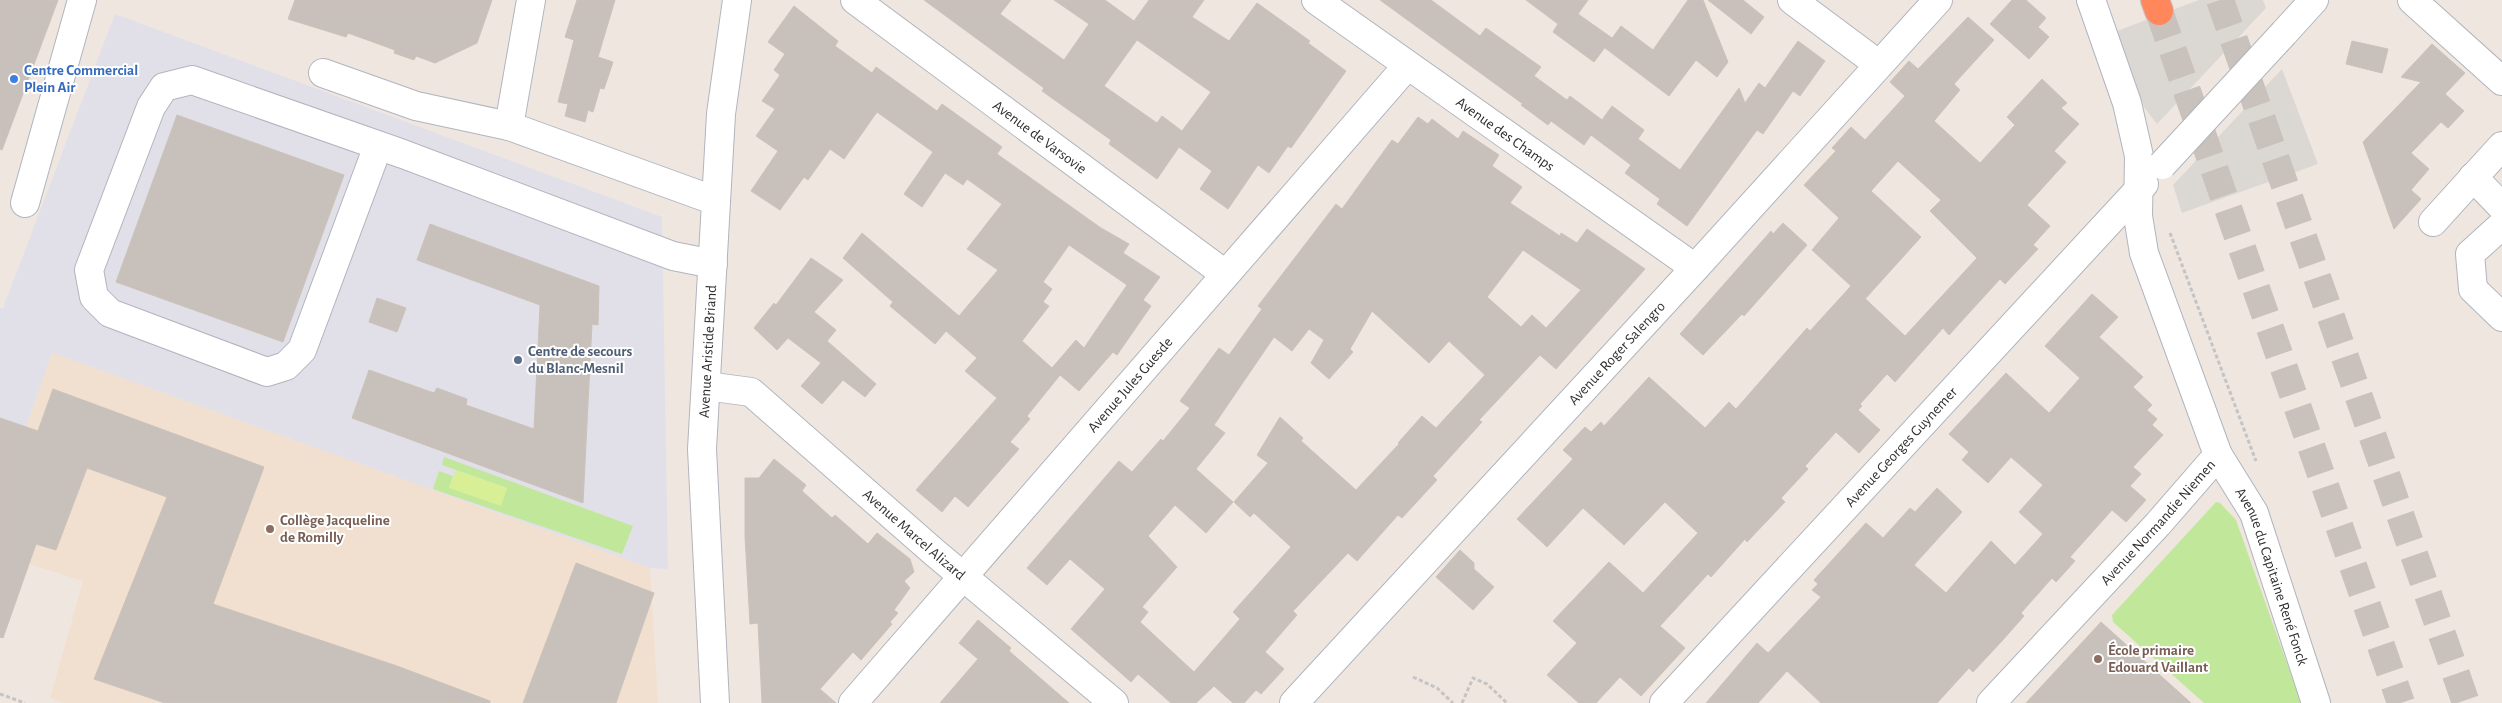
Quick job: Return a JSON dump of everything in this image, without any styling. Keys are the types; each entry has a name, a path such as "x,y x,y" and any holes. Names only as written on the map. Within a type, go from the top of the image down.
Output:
{"street":[{"path":"25,203 82,0"},
{"path":"509,126 531,0"},
{"name":"Avenue Aristide Briand","path":"715,703 702,449 721,114 737,0"},
{"name":"Avenue de Varsovie","path":"855,0 1225,274"},
{"name":"Avenue des Champs","path":"1316,0 1694,268"},
{"path":"1792,0 1878,64"},
{"name":"Avenue Roger Salengro","path":"1294,703 1938,0"},
{"name":"Avenue Normandie Niemen","path":"1991,703 2158,524 2218,454 2144,253 2138,216 2139,156 2127,103 2091,0"},
{"name":"Avenue Georges Guynemer","path":"1664,703 2314,0"},
{"path":"2412,0 2502,81"},
{"name":"Avenue Jules Guesde","path":"852,703 1407,66"},
{"path":"323,73 416,106 509,126 716,200"},
{"path":"378,146 302,350 286,366 268,372 110,313 94,297 89,270 151,108 164,87 192,80 378,146 673,256 712,264"},
{"path":"2433,222 2502,146"},
{"path":"2473,178 2502,207"},
{"path":"2502,224 2470,254 2473,289 2502,317"},
{"name":"Avenue Marcel Alizard","path":"706,386 751,392 963,576 1114,703"},
{"name":"Avenue du Capitaine René Fonck","path":"2218,454 2254,512 2316,703"}],"path":[{"path":"2166,226 2173,236 2258,465"},
{"path":"1413,677 1437,688 1453,703"},
{"path":"1462,703 1473,678 1488,684 1507,703"},
{"path":"0,694 25,703"}],"shaded area":[{"path":"2199,0 2263,0 2266,8 2157,124 2144,107 2117,31"},
{"path":"115,14 662,217 668,569 650,568 52,353 0,503 0,308 3,308"},
{"path":"2282,69 2318,164 2182,213 2173,185"},
{"name":"Collège Jacqueline de Romilly","path":"52,353 650,568 658,703 63,703 50,698 83,581 0,555 0,503"}],"green space":[{"path":"444,457 633,526 622,554 433,489 439,471 453,476 449,488 507,488 442,465"},
{"path":"456,470 507,488 501,506 449,488"},
{"path":"2216,502 2220,503 2236,520 2301,703 2204,703 2113,622 2112,615"}],"building":[{"name":"Centre Commercial Plein Air","path":"0,0 58,0 2,150 0,149"},
{"path":"295,0 492,0 477,43 435,63 416,56 414,60 394,53 395,50 348,33 346,37 288,19"},
{"path":"577,0 615,0 598,57 613,62 604,89 600,88 593,112 588,110 585,122 565,116 568,104 558,102 574,40 565,37"},
{"path":"924,0 1011,0 1000,14 1064,60 1089,24 1054,0 1105,0 1134,21 1149,0 1204,0 1192,17 1229,41 1257,3 1310,41 1308,43 1346,71 1291,148 1288,146 1269,173 1258,165 1228,209 1200,189 1212,171 1179,147 1157,179 1109,144 1111,140 1042,91 1044,88","holes":["1137,40 1211,92 1182,131 1162,116 1157,123 1104,86"]},
{"path":"1380,0 1431,0 1480,36 1486,28 1541,67 1534,76 1567,100 1570,96 1602,120 1612,106 1644,130 1638,139 1680,170 1739,88 1745,103 1759,83 1765,88 1798,41 1825,61 1800,96 1793,91 1763,134 1757,130 1687,226 1657,204 1660,199 1625,173 1631,165 1591,135 1584,145 1551,121 1548,125 1521,105 1523,104"},
{"path":"1526,0 1588,0 1578,14 1612,38 1594,62 1553,32 1558,24"},
{"path":"1688,0 1703,0 1728,62 1717,77 1696,60 1669,96 1605,48 1621,26 1653,50"},
{"path":"1708,0 1743,0 1764,17 1751,34"},
{"path":"2012,0 2026,0 2046,18 2038,27 2049,37 2029,59 1990,24"},
{"path":"794,6 838,41 835,46 872,73 876,67 937,111 942,104 1002,147 997,154 1101,228 1129,244 1123,253 1160,277 1143,300 1151,306 1117,355 1113,352 1079,391 1060,375 1027,416 1030,419 1010,442 1019,449 968,507 955,496 942,512 916,490 997,398 965,371 977,358 946,331 935,344 890,306 893,302 843,258 862,233 959,316 998,270 967,249 1002,204 967,179 963,185 945,173 922,207 904,194 933,152 877,112 844,159 830,149 808,180 804,177 780,210 751,191 778,151 756,136 775,109 762,101 780,75 774,70 785,54 768,42","holes":["1069,245 1127,285 1084,348 1076,340 1052,368 1022,341 1049,306 1043,302 1052,289 1043,282"]},
{"path":"1968,17 1994,40 1954,84 1960,90 1934,121 1980,163 2015,125 2007,117 2042,79 2067,103 2061,108 2079,124 2054,151 2066,162 2027,205 2050,226 2033,245 2038,249 2005,284 2000,279 1949,335 1943,328 1895,382 1887,374 1860,404 1862,406 1858,410 1880,430 1859,453 1836,432 1805,466 1808,469 1781,498 1785,502 1747,542 1745,539 1711,577 1708,574 1660,626 1685,648 1641,696 1620,677 1596,703 1579,703 1547,675 1577,643 1553,621 1609,562 1643,593 1698,533 1665,502 1624,545 1583,508 1547,547 1517,519 1573,459 1563,450 1585,427 1591,432 1601,422 1604,426 1649,377 1705,428 1729,402 1736,409 1807,328 1810,331 1851,286 1812,250 1839,218 1804,185 1836,151 1832,148 1851,127 1865,140 1905,96 1890,82 1909,61 1918,69","holes":["1898,161 1941,200 1930,211 1977,258 1905,336 1865,299 1921,237 1871,191"]},
{"path":"2352,41 2388,49 2382,73 2346,64"},
{"path":"2432,44 2465,73 2445,94 2464,111 2448,128 2441,122 2411,153 2429,169 2411,190 2421,199 2394,229 2363,142 2421,82 2401,77"},
{"path":"177,115 344,175 283,342 116,282"},
{"path":"1418,117 1428,124 1432,119 1458,139 1463,131 1499,155 1492,166 1522,187 1510,203 1560,236 1561,233 1577,243 1587,229 1645,269 1556,369 1540,355 1479,420 1482,422 1433,476 1437,480 1402,518 1398,515 1357,561 1348,553 1293,611 1297,615 1265,652 1284,669 1261,694 1256,690 1244,703 1233,703 1214,686 1196,703 1171,703 1138,674 1131,682 1071,629 1105,589 1070,559 1047,585 1027,568 1119,461 1132,472 1161,439 1163,441 1190,408 1180,401 1219,348 1229,355 1262,309 1258,306 1336,204 1342,209 1392,140 1398,144","holes":["1523,250 1581,290 1546,328 1532,315 1521,327 1487,297","1372,311 1429,363 1449,341 1485,375 1436,428 1422,416 1356,490 1301,441 1303,438 1280,417 1257,455 1268,463 1234,502 1250,517 1254,513 1291,547 1233,612 1240,619 1194,672 1140,622 1148,612 1142,607 1177,567 1148,536 1175,505 1206,533 1233,502 1196,469 1225,433 1214,425 1274,337 1292,351 1309,329 1324,340 1311,363 1329,379 1353,352 1350,349"]},
{"path":"1783,223 1807,245 1744,316 1742,314 1703,355 1680,334 1771,231 1773,234"},
{"path":"430,224 599,286 598,325 592,324 583,503 352,418 369,370 434,393 437,388 467,399 466,405 534,429 540,305 417,260"},
{"path":"811,258 843,280 814,312 836,330 827,341 876,384 865,397 843,380 822,404 801,386 821,363 788,338 777,350 754,328 774,303 776,305"},
{"path":"2092,294 2118,317 2099,337 2143,377 2133,387 2152,405 2147,410 2157,419 2152,425 2163,435 2133,467 2141,474 2130,486 2146,500 2126,522 2112,510 2070,557 2075,561 2056,582 2052,578 2021,613 2024,616 2001,642 1973,672 1969,668 1937,703 1821,703 1787,671 1758,703 1706,703 1757,643 1768,653 1821,597 1812,590 1818,584 1814,580 1866,523 1883,538 1910,508 1915,512 1937,488 1962,512 1914,565 1946,593 1991,541 2015,565 2043,534 2019,512 2043,485 2011,457 1988,483 1962,460 1969,452 1949,434 2006,373 2049,413 2080,378 2045,346"},
{"path":"377,298 406,308 397,332 369,322"},
{"path":"53,389 264,467 213,604 397,666 490,701 490,703 165,703 94,679 167,497 87,468 56,550 36,544 3,638 0,637 0,418 38,431"},
{"path":"774,459 806,485 802,491 832,518 835,515 868,544 877,533 910,559 914,572 904,581 910,588 894,610 898,613 890,622 892,624 861,660 853,652 820,689 836,703 762,703 758,623 750,624 745,536 745,478 759,478"},
{"path":"1460,550 1474,563 1474,569 1494,587 1473,610 1436,577"},
{"path":"576,563 654,593 616,703 523,703"},
{"path":"978,620 1011,648 1009,651 1069,703 940,703 978,659 959,643"},
{"name":"École primaire Edouard Vaillant","path":"2101,622 2191,703 2026,703"}],"tunnel":[{"path":"2220,0 2466,703"},
{"path":"2159,11 2401,703"}],"place":[{"name":"Centre Commercial Plein Air","path":"14,79"},
{"name":"Centre de secours du Blanc-Mesnil","path":"518,360"},
{"name":"Collège Jacqueline de Romilly","path":"270,529"},
{"name":"École primaire Edouard Vaillant","path":"2098,659"}]}
